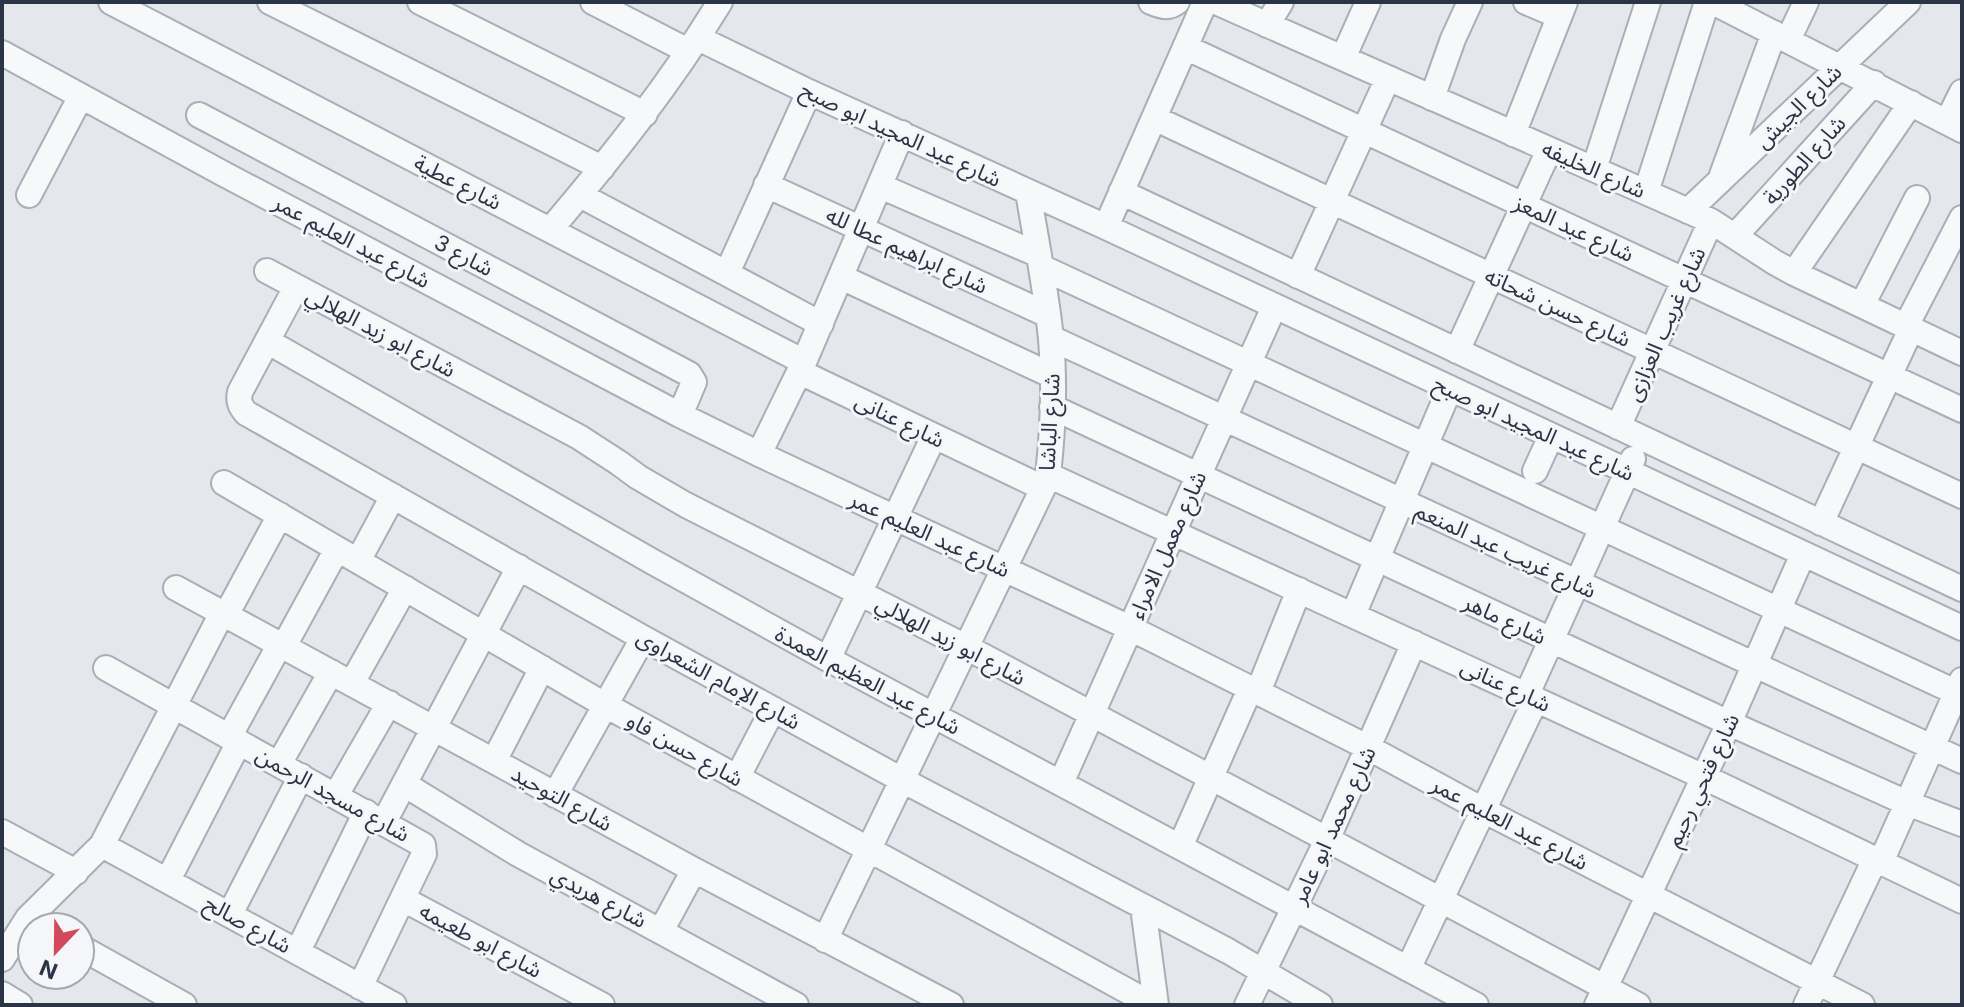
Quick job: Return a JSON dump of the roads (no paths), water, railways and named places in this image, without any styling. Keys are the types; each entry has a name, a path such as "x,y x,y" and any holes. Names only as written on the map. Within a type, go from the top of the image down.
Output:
{"street":[{"name":"شارع عطية","path":"111,2 550,230 802,367"},
{"path":"270,2 602,168"},
{"path":"420,2 645,114"},
{"name":"شارع عبد المجيد ابو صبح","path":"593,2 902,133 1962,628"},
{"path":"550,230 645,114 720,2"},
{"path":"1151,2 1166,7 1177,2"},
{"path":"1106,227 1205,2"},
{"name":"شارع الخليفه","path":"1216,2 1270,10 1343,58 1711,221 1794,273 1962,353"},
{"path":"1343,58 1368,2"},
{"path":"1432,98 1470,2"},
{"path":"1513,134 1562,9 1526,2"},
{"path":"1594,169 1648,2"},
{"path":"1646,192 1707,2"},
{"path":"1713,2 1954,126 1962,92"},
{"path":"1719,181 1781,37 1806,2"},
{"name":"شارع الجيش","path":"1688,211 1908,2"},
{"name":"شارع عبد المعز","path":"1185,47 1962,410"},
{"name":"شارع عبد العليم عمر","path":"2,53 680,415 1130,628 1369,748 1862,1005"},
{"path":"1298,276 1388,78"},
{"name":"شارع الطورية","path":"1735,236 1874,83"},
{"path":"727,273 809,92"},
{"path":"29,195 81,96"},
{"path":"1794,273 1911,103"},
{"name":"شارع 3","path":"199,115 689,374 693,377 693,387 680,415"},
{"name":"شارع حسن شحاته","path":"1154,118 1962,496"},
{"path":"759,454 802,367 902,133"},
{"path":"1457,351 1549,150"},
{"name":"شارع ابراهيم عطا لله","path":"766,185 861,229 1049,327"},
{"path":"880,186 1425,446 1778,610 1960,689 1806,1005"},
{"name":"شارع الباشا","path":"825,940 1046,482 1053,376 1049,327 1028,192"},
{"name":"شارع عبد المجيد ابو صبح","path":"1121,192 1962,589"},
{"path":"580,195 821,324"},
{"path":"1862,305 1917,198"},
{"path":"1821,523 1908,328 1962,218"},
{"name":"شارع غريب العزازى","path":"1618,427 1711,221"},
{"name":"شارع ابو زيد الهلالي","path":"267,271 579,437 686,505 966,647 1440,900 1601,996 1638,1005"},
{"path":"841,277 1053,376"},
{"name":"شارع الإمام الشعراوى","path":"296,287 240,392 241,407 246,413 643,638 1320,1005"},
{"name":"شارع معمل الامراء","path":"1061,783 1274,307"},
{"name":"شارع غريب عبد المنعم","path":"1049,327 1224,419 1962,761"},
{"name":"شارع عبد العظيم العمدة","path":"267,341 828,659 1476,1005"},
{"name":"شارع عنانى","path":"802,367 934,436 1173,532 1531,696 1962,901"},
{"path":"1353,615 1450,388"},
{"name":"شارع ماهر","path":"1052,407 1729,723 1907,803 1962,824"},
{"path":"828,659 934,436"},
{"path":"1535,471 1551,436"},
{"path":"1408,969 1483,810 1551,640 1642,438"},
{"name":"شارع حسن فاو","path":"224,483 605,705 1155,1005"},
{"path":"168,880 282,645 393,496"},
{"path":"36,911 102,845 174,706 280,515"},
{"name":"شارع فتحي رحيم","path":"1601,996 1729,723 1803,554"},
{"path":"298,951 375,817 404,784 519,567"},
{"name":"شارع التوحيد","path":"176,588 825,940 918,997 951,1005"},
{"path":"279,764 405,588"},
{"path":"1180,847 1299,590"},
{"path":"555,795 643,638"},
{"name":"شارع محمد ابو عامر","path":"1247,1005 1327,840 1414,643"},
{"name":"شارع مسجد الرحمن","path":"106,668 419,842 424,854 363,994"},
{"path":"494,761 542,668"},
{"path":"336,795 389,703"},
{"path":"737,778 773,709"},
{"path":"230,914 301,776"},
{"name":"شارع هريدي","path":"404,784 506,847 796,1005"},
{"path":"2,832 76,872"},
{"name":"شارع صالح","path":"102,845 298,951 363,994 394,1005"},
{"path":"661,931 694,870"},
{"name":"شارع ابو طعيمه","path":"403,899 602,1005"},
{"path":"1143,907 1155,1005"},
{"path":"2,959 16,936"},
{"path":"96,956 184,1005"},
{"path":"2,994 20,1005"}]}
